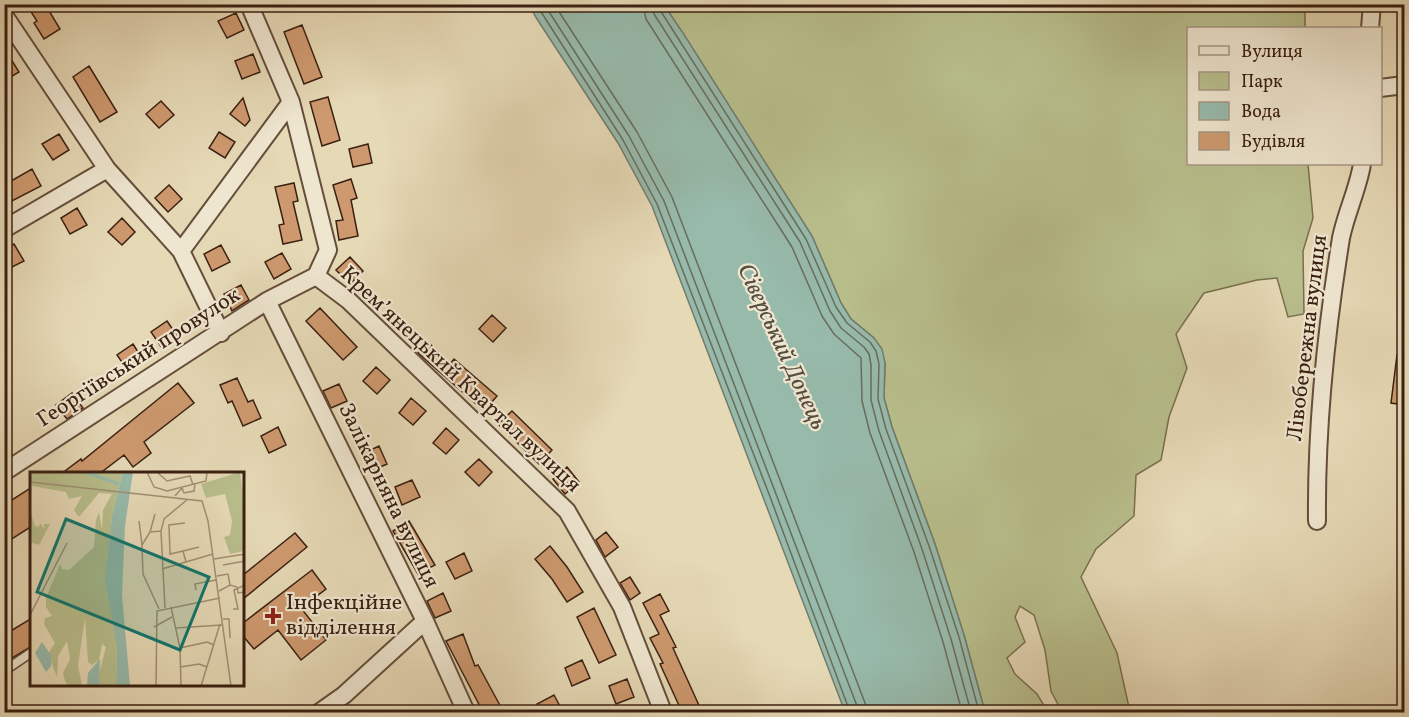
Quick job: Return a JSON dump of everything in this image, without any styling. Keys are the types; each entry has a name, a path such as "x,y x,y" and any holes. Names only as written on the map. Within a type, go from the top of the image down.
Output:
{"street":[{"name":"Крем’янецький Квартал вулиця","path":"249,4 291,102 328,250 316,276 267,302"},
{"path":"1370,27 1372,4"},
{"path":"5,16 107,169 181,251 222,333"},
{"path":"1382,88 1404,85"},
{"path":"181,251 291,102"},
{"name":"Лівобережна вулиця","path":"1317,521 1317,460 1330,316 1342,235 1362,165"},
{"path":"4,229 107,169"},
{"name":"Крем’янецький Квартал вулиця","path":"316,276 348,300 567,511 622,607 663,712"},
{"name":"Георгіївський провулок","path":"4,472 267,302"},
{"name":"Залікарняна вулиця","path":"267,302 425,621 466,712"},
{"path":"320,712 344,695 425,621"}],"lane":[{"path":"4,671 30,653"}],"green space":[{"path":"664,5 1305,5 1305,27 1187,27 1187,165 1308,165 1313,218 1303,251 1304,314 1288,317 1277,278 1257,280 1204,293 1176,334 1187,368 1169,417 1161,460 1136,475 1134,516 1096,549 1081,577 1117,653 1130,712 1062,712 1051,691 1045,650 1034,615 1020,606 1015,617 1025,642 1007,658 1015,674 1037,694 1048,712 985,712 964,635 935,544 892,427 884,398 885,363 874,338 851,319 841,303 812,236"}],"water":[{"name":"Сіверський Донець","path":"529,5 664,5 683,33 812,236 841,303 851,319 874,338 882,349 885,363 884,398 892,427 935,544 964,635 985,712 845,712 652,206 618,143"}],"building":[{"path":"26,4 45,4 60,29 44,39 34,23 37,21"},
{"path":"236,13 244,30 227,38 218,21"},
{"path":"302,25 322,77 304,84 284,32"},
{"path":"4,48 19,72 4,81"},
{"path":"253,54 260,72 242,79 235,61"},
{"path":"89,66 117,112 100,122 73,77"},
{"path":"328,97 340,140 322,146 310,102"},
{"path":"243,98 250,120 245,126 230,114"},
{"path":"161,101 174,115 159,128 146,114"},
{"path":"219,132 235,142 225,158 209,148"},
{"path":"59,134 69,150 53,160 42,144"},
{"path":"368,144 372,163 353,167 349,149"},
{"path":"32,169 41,186 4,205 4,185"},
{"path":"351,179 357,198 351,200 358,236 339,240 336,221 343,220 333,185"},
{"path":"294,183 298,201 293,202 302,240 283,244 279,225 284,224 275,187"},
{"path":"169,185 182,199 168,212 155,198"},
{"path":"77,208 87,225 70,234 61,218"},
{"path":"122,218 135,232 122,245 108,232"},
{"path":"14,244 24,261 4,271 4,250"},
{"path":"221,245 230,262 212,271 204,254"},
{"path":"282,253 291,269 274,279 265,262"},
{"path":"350,257 363,271 350,284 336,270"},
{"path":"241,285 249,300 232,311 224,294"},
{"path":"320,308 357,347 343,360 306,321"},
{"path":"492,315 506,328 493,342 479,329"},
{"path":"167,321 178,337 162,348 151,332"},
{"path":"428,342 450,364 454,359 497,396 484,411 418,353"},
{"path":"133,344 143,360 128,371 117,355"},
{"path":"1397,355 1404,355 1404,405 1391,403"},
{"path":"376,367 390,380 377,394 363,381"},
{"path":"237,378 248,402 253,400 261,418 243,426 232,401 228,403 220,385"},
{"path":"178,383 194,403 144,442 151,453 133,467 124,455 102,472 64,472 81,459 82,461"},
{"path":"339,384 347,401 331,408 323,391"},
{"path":"72,393 83,408 67,419 56,405"},
{"path":"411,398 426,411 413,425 399,413"},
{"path":"512,411 552,450 539,464 498,424"},
{"path":"278,427 286,445 269,453 261,436"},
{"path":"446,428 459,440 446,454 433,443"},
{"path":"379,446 387,464 369,472 362,454"},
{"path":"479,459 492,472 479,486 465,472"},
{"path":"567,467 579,482 565,494 553,479"},
{"path":"412,480 420,497 402,505 395,487"},
{"path":"30,488 30,527 4,544 4,505"},
{"path":"409,521 435,565 418,574 393,531"},
{"path":"606,532 618,547 605,557 596,540"},
{"path":"295,533 307,547 244,598 244,574"},
{"path":"550,546 583,592 567,602 535,559"},
{"path":"464,553 472,571 455,579 446,562"},
{"name":"Інфекційне відділення","path":"312,570 326,589 301,608 326,640 301,660 278,630 254,649 244,637 244,622"},
{"path":"630,577 640,593 630,600 620,583"},
{"path":"443,593 451,611 435,618 427,601"},
{"path":"660,594 669,611 660,615 676,647 673,648 702,712 682,712 660,664 663,663 650,638 659,634 643,603"},
{"path":"594,608 616,655 599,663 577,617"},
{"path":"30,619 30,647 4,663 4,635"},
{"path":"463,634 475,666 478,665 502,709 483,712 446,641"},
{"path":"582,660 590,678 572,686 565,668"},
{"path":"627,679 634,697 616,704 609,686"},
{"path":"554,695 563,712 541,712 537,704"}],"place":[{"name":"Інфекційне відділення","path":"273,616"}]}
